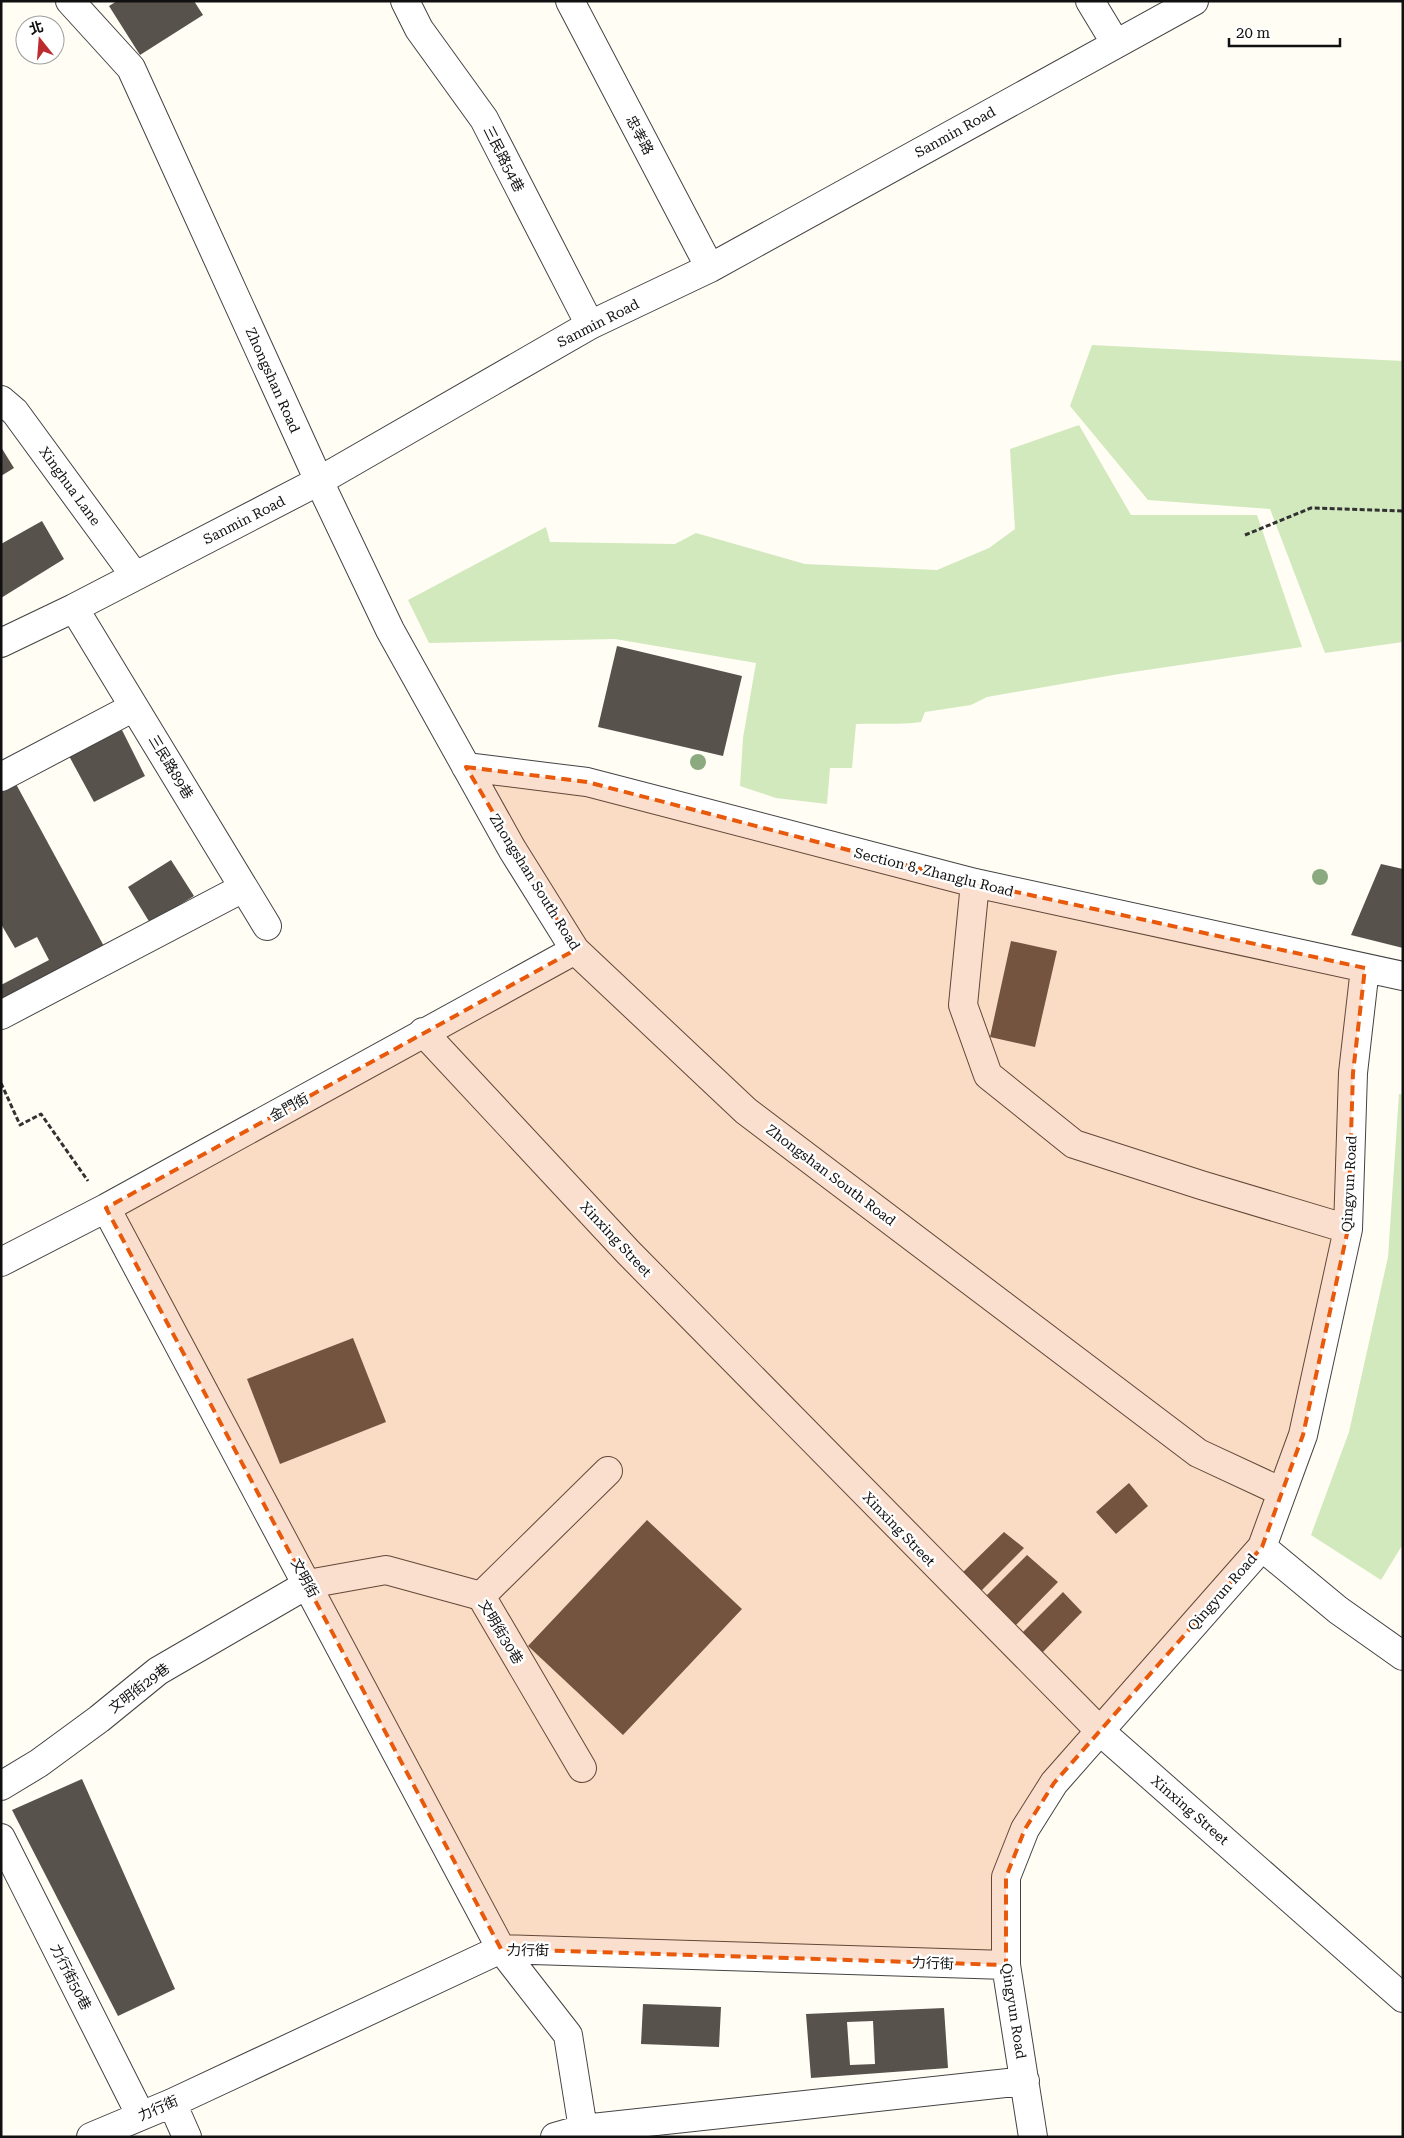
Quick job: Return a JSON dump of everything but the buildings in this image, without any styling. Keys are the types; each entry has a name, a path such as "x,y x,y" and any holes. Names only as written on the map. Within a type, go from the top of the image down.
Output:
{"street":[{"name":"Zhongshan Road","path":"70,1 131,68 319,481 390,630 466,767"},
{"name":"三民路54巷","path":"404,1 419,29 484,119 590,325"},
{"name":"忠孝路","path":"570,1 710,268"},
{"path":"1090,1 1116,44"},
{"name":"Sanmin Road","path":"1,643 74,608 319,481 590,325 710,268 1194,1"},
{"name":"Xinghua Lane","path":"1,400 15,412 135,576"},
{"name":"三民路89巷","path":"74,608 267,926"},
{"path":"1,777 134,707"},
{"name":"Section 8, Zhanglu Road","path":"466,767 587,782 975,884 1403,976"},
{"name":"Zhongshan South Road","path":"466,767 512,849 575,950 746,1111 1198,1453 1282,1492"},
{"path":"975,884 963,1005 988,1075 1074,1144 1201,1185 1348,1229"},
{"path":"1,1015 244,888"},
{"name":"金門街","path":"1,1262 106,1208 575,950"},
{"name":"Qingyun Road","path":"1033,2137 1006,1965 1006,1877 1025,1829 1054,1783 1101,1732 1262,1547 1303,1435 1348,1229 1353,1073 1365,968"},
{"name":"Xinxing Street","path":"423,1032 628,1252 1101,1732 1403,1998"},
{"name":"文明街","path":"106,1208 501,1948 568,2035 586,2133"},
{"path":"481,1596 608,1471"},
{"path":"1262,1547 1338,1610 1403,1656"},
{"name":"文明街30巷","path":"308,1584 386,1570 481,1596 582,1768"},
{"name":"文明街29巷","path":"1,1786 39,1762 99,1719 158,1671 308,1584"},
{"name":"力行街50巷","path":"1,1838 141,2116"},
{"name":"力行街","path":"91,2137 172,2102 501,1948 1006,1965"},
{"path":"555,2137 1025,2081"},
{"path":"172,2102 187,2137"}],"path":[{"path":"1245,536 1311,508 1403,511"},
{"path":"1,1084 20,1125 41,1114 106,1208"}],"highlighted area":[{"path":"466,767 587,782 975,883 1365,968 1353,1073 1348,1229 1303,1435 1262,1547 1054,1783 1025,1829 1006,1877 1006,1965 501,1949 106,1208 575,950"}],"green space":[{"path":"1092,345 1403,361 1403,642 1325,653 1270,509 1148,500 1070,406"},
{"path":"1079,425 1131,515 1257,515 1302,647 1119,674 987,697 971,705 925,712 921,722 856,724 852,768 830,768 827,804 776,798 740,786 743,738 756,663 615,639 429,643 408,600 546,527 550,542 675,544 696,533 805,564 937,570 989,548 1015,529 1010,449"},
{"path":"1399,1094 1403,1095 1403,1544 1381,1580 1311,1535 1349,1432 1388,1257"}]}
